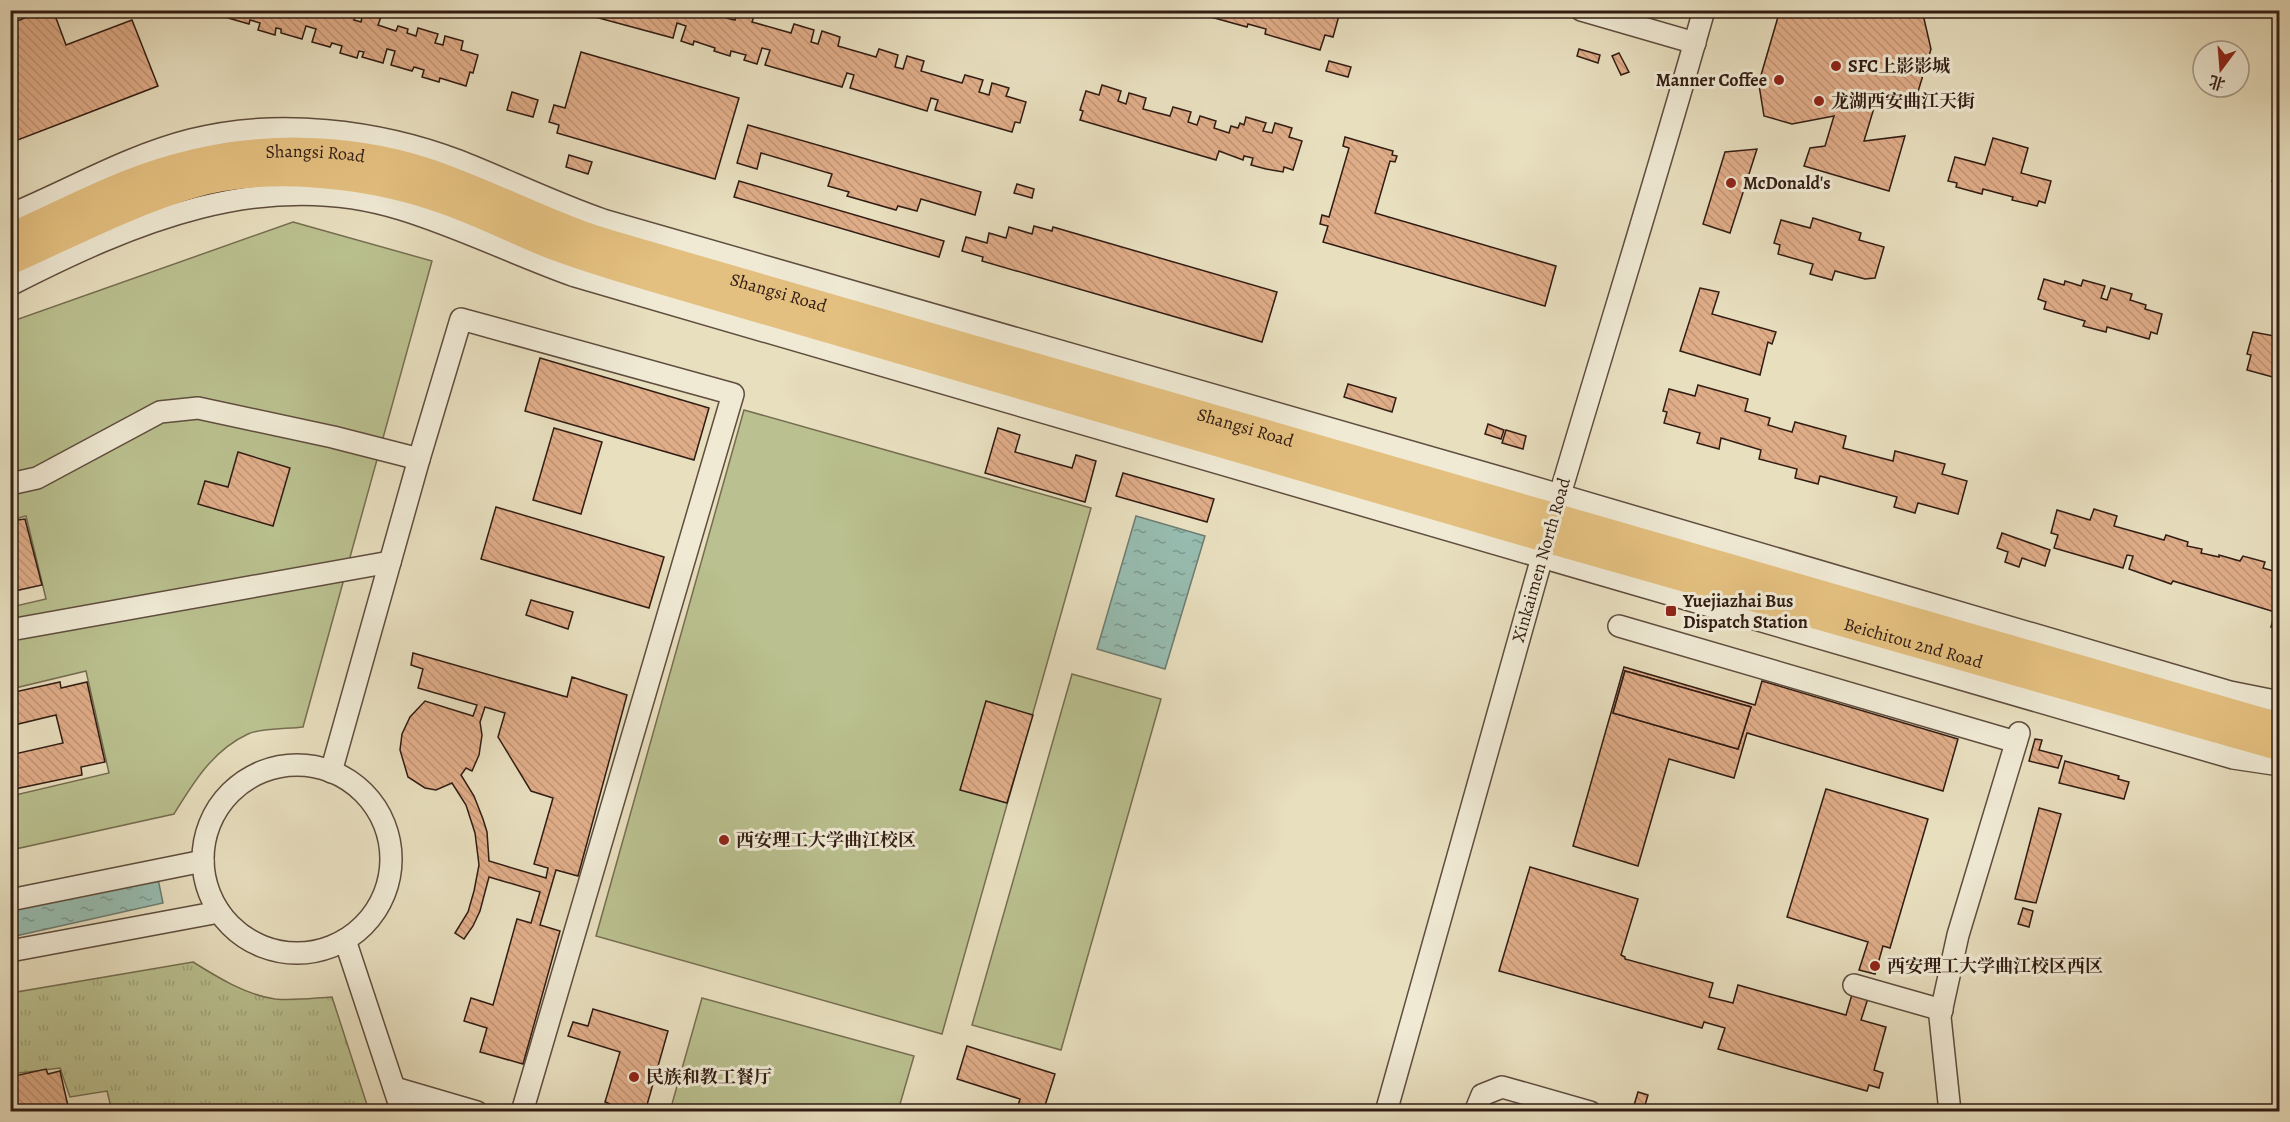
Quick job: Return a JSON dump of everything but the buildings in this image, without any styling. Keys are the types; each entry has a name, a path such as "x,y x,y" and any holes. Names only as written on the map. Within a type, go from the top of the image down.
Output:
{"main road":[{"name":"Shangsi Road","path":"10,237 141,179 205,160 272,152 308,151 381,160 460,183 575,232 1550,527"},
{"name":"Shangsi Road","path":"10,261 142,202 196,183 292,173 355,179 439,198 553,246 610,265 1550,527"},
{"name":"Beichitou 2nd Road","path":"1550,527 2280,725"},
{"name":"Beichitou 2nd Road","path":"1550,527 2280,747"}],"street":[{"path":"1581,10 1695,43"},
{"name":"Xinkaimen North Road","path":"1386,1112 1550,527 1597,366 1627,277 1704,10"},
{"path":"10,215 121,165 191,140 227,133 268,130 345,132 385,139 458,161 603,220 1550,527 2233,758 2280,765"},
{"path":"10,285 135,227 222,201 267,195 300,194 352,198 399,208 575,276 1550,527 2230,692 2280,702"},
{"path":"331,772 461,319 733,394 522,1112"},
{"path":"10,484 37,478 160,412 198,408 333,437 419,459"},
{"path":"10,630 390,562"},
{"path":"1619,626 2017,738 1958,935 1940,1017 1950,1112"},
{"path":"279,766 306,766 331,772 357,787 377,809 389,837 391,866 384,896 368,921 345,940 319,951 291,953 263,946 238,933 219,912 207,887 203,861 206,834 216,810 233,790 254,775 279,766"},
{"path":"10,900 203,861"},
{"path":"10,951 219,912"},
{"path":"345,940 402,1112"},
{"path":"1854,985 1942,1010"},
{"path":"1475,1112 1482,1095 1502,1087 1590,1112"},
{"path":"395,1088 477,1112"}],"green space":[{"path":"293,222 432,261 303,727 248,734 224,749 205,768 174,814 11,850 11,796 109,773 86,671 11,689 11,607 46,599 26,516 11,520 10,322"},
{"path":"744,410 1091,508 942,1034 596,936"},
{"path":"1072,674 1161,699 1061,1050 972,1025"},
{"path":"193,962 232,985 264,997 289,1000 332,997 369,1111 112,1111 107,1091 70,1097 60,1068 11,1074 11,993"},
{"path":"702,998 914,1056 898,1111 670,1111"}],"water":[{"path":"1136,516 1205,536 1165,669 1097,649"},
{"path":"157,874 163,903 11,937 10,907"}],"place":[{"name":"SFC上影影城","path":"1836,66"},
{"name":"Manner Coffee","path":"1779,80"},
{"name":"龙湖西安曲江天街","path":"1819,101"},
{"name":"McDonald's","path":"1731,183"},
{"name":"Yuejiazhai Bus Dispatch Station","path":"1671,611"},
{"name":"西安理工大学曲江校区","path":"724,840"},
{"name":"西安理工大学曲江校区西区","path":"1875,966"},
{"name":"民族和教工餐厅","path":"634,1077"}]}
